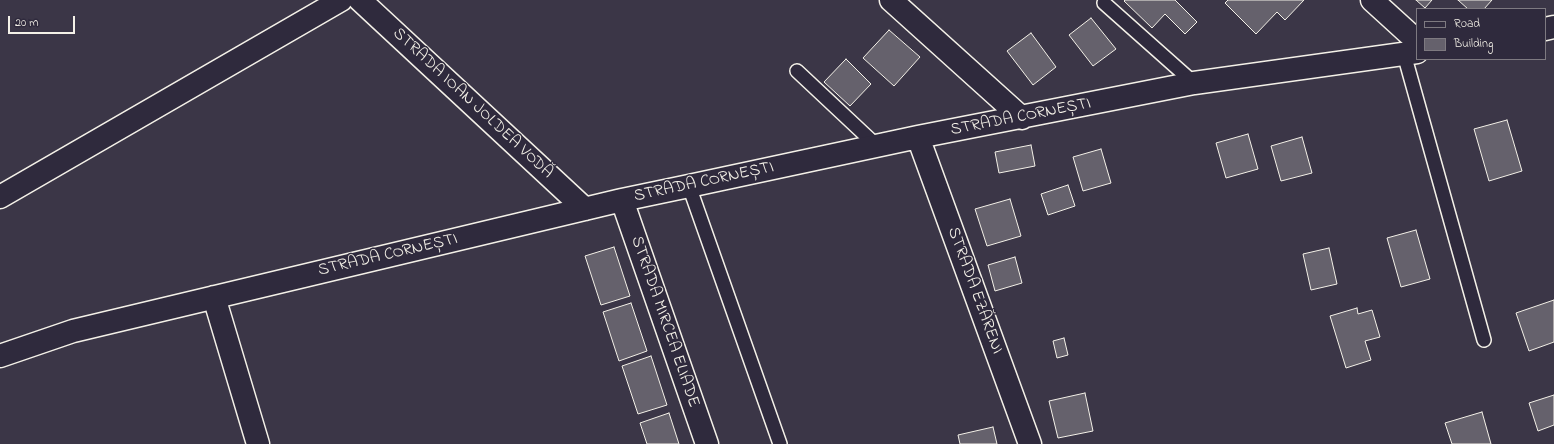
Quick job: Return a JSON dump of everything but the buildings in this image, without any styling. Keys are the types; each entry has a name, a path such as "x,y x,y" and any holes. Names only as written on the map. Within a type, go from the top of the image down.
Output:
{"street":[{"path":"0,197 341,0"},
{"name":"STRADA IOAN JOLDEA VODĂ","path":"360,0 585,209"},
{"path":"891,0 1022,118"},
{"path":"1372,0 1413,49"},
{"name":"STRADA CORNEȘTI","path":"0,356 73,331 622,200 918,137 1022,118 1194,83 1413,49"},
{"name":"STRADA EZĂRENI","path":"918,137 1030,444"},
{"name":"STRADA MIRCEA ELIADE","path":"622,200 707,444"},
{"path":"214,297 258,444"}],"lane":[{"path":"1104,3 1194,83"},
{"path":"1413,49 1484,340"},
{"path":"797,71 877,146"},
{"path":"689,186 780,444"}]}
